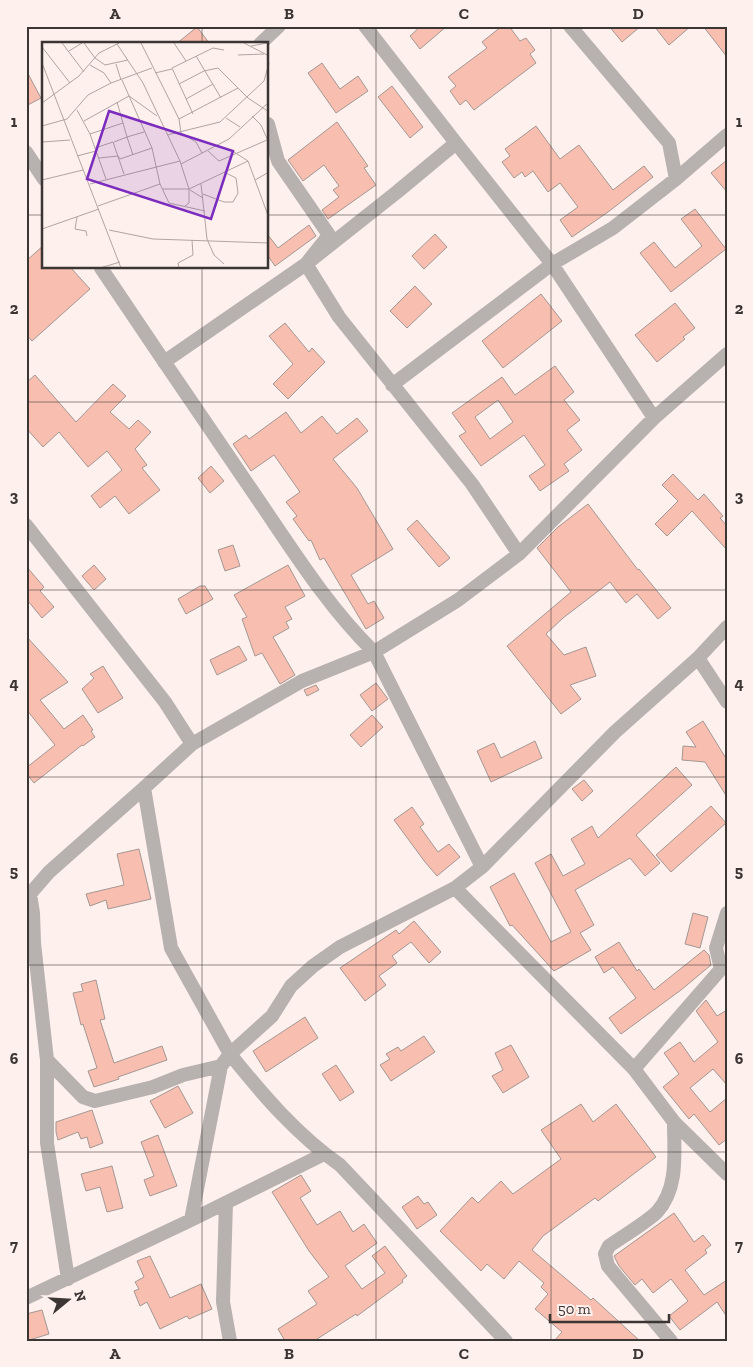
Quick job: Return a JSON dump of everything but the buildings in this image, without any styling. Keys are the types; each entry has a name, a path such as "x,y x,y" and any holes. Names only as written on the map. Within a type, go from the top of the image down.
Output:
{"street":[{"path":"262,42 279,26"},
{"path":"366,26 552,264 654,418"},
{"path":"570,26 669,143 676,179"},
{"path":"269,128 278,161 329,235 306,264"},
{"path":"392,385 552,264 613,228 727,136"},
{"path":"164,362 306,264 456,143"},
{"path":"26,152 42,177"},
{"path":"306,264 338,317 472,484 519,554"},
{"path":"102,269 316,584 352,631 374,652 482,867"},
{"path":"68,1279 47,1143 47,1060 30,894 49,872 192,744 302,681 374,652 458,600 519,554 654,418 727,354"},
{"path":"26,525 165,702 192,744"},
{"path":"191,1220 221,1066 230,1054 272,1016 291,986 313,966 340,947 455,888 482,867 615,732 698,658 727,627"},
{"path":"698,658 727,702"},
{"path":"144,788 171,948 230,1054 262,1095 324,1154 340,1165 506,1341"},
{"path":"455,888 634,1069 674,1122 727,1174"},
{"path":"634,1069 721,969 716,948 727,913"},
{"path":"47,1060 83,1097 95,1101 153,1087 183,1075 221,1066"},
{"path":"671,1341 608,1266 605,1254 609,1246 657,1212 668,1194 674,1170 674,1122"},
{"path":"26,1298 191,1220 324,1154"},
{"path":"226,1203 223,1302 230,1341"}]}
